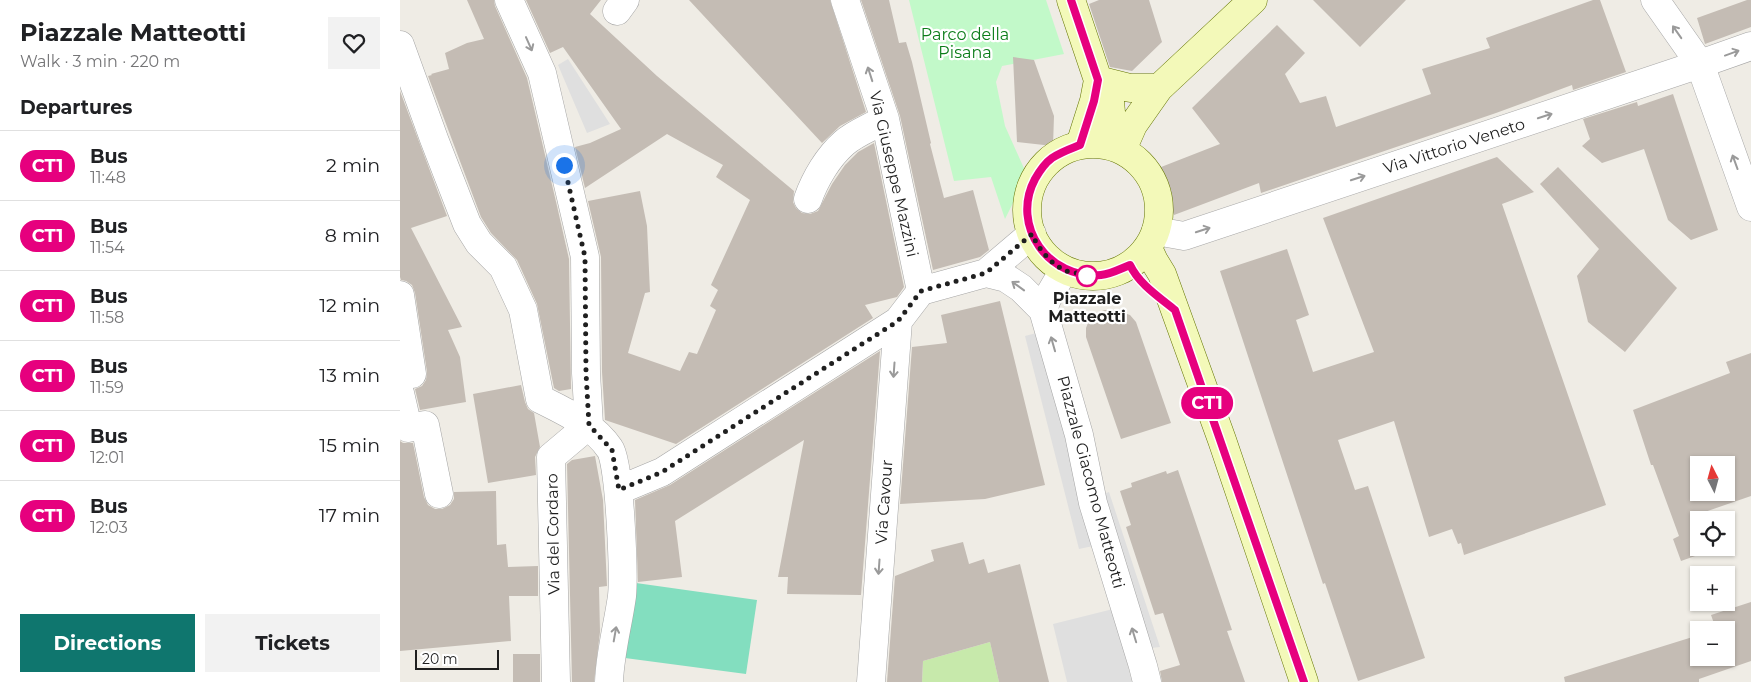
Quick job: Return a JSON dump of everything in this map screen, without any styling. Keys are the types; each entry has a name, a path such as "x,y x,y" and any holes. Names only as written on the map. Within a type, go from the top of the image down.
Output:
{"main road":[{"path":"1071,0 1098,80 1110,101 1125,153"},
{"path":"1125,153 1133,125 1159,88 1252,0"},
{"path":"1098,80 1130,88 1159,88"},
{"path":"1080,145 1094,101 1098,80"},
{"path":"1144,248 1116,272 1087,276 1064,270 1042,252 1032,234 1028,218 1028,202 1031,186 1050,159 1064,150 1080,145 1093,144 1125,153 1150,175 1159,198 1159,217 1134,273 1175,310 1304,682"}],"street":[{"path":"509,0 542,73 585,257 586,373 589,425"},
{"name":"Via Giuseppe Mazzini","path":"845,0 884,119 921,291"},
{"path":"1655,0 1700,64 1751,207"},
{"path":"400,45 467,224 479,243 503,267 523,310 540,398 589,425 612,450 619,490 622,594 609,666 609,682"},
{"name":"Via Vittorio Veneto","path":"1144,248 1751,46"},
{"path":"808,199 811,190 828,161 844,143 884,119"},
{"path":"619,490 662,472 898,321 921,291 986,273 1032,234"},
{"path":"1043,310 1047,299 1064,270"},
{"name":"Piazzale Giacomo Matteotti","path":"986,273 1006,278 1021,288 1043,310 1080,435 1093,503 1143,666 1146,682"},
{"path":"400,295 412,374 400,376"},
{"name":"Via Cavour","path":"871,682 898,321"},
{"path":"400,393 408,428 425,425 439,494"},
{"name":"Via del Cordaro","path":"556,682 551,457 589,425"}],"green space":[{"name":"Parco della Pisana","path":"909,0 1046,0 1064,54 1002,66 996,82 1005,126 1027,175 1005,219 991,177 954,181"},
{"path":"636,583 757,600 746,674 625,658"},
{"path":"990,642 999,682 922,682 923,661"}],"shaded area":[{"path":"568,59 610,124 587,133 558,65"},
{"path":"1044,331 1098,545 1079,549 1025,336"},
{"path":"1109,492 1160,647 1151,648 1104,494"},
{"path":"1113,609 1132,682 1067,682 1053,624"}],"building":[{"path":"467,0 494,0 527,78 569,259 571,389 559,391 554,388 537,304 517,260 491,233 481,217 428,76 449,69 445,53 467,43 484,39"},
{"path":"526,0 601,0 590,14 657,76 794,191 793,202 802,213 810,214 818,211 832,184 845,165 858,152 874,143 904,287 897,297 865,305 873,318 676,444 605,420 602,372 601,257 588,201 640,191 647,226 650,292 645,293 628,353 680,371 689,352 697,354 716,310 710,306 718,290 711,285 750,200 716,177 723,165 667,134 585,188 575,147 590,143 621,129 563,47 550,53"},
{"path":"689,0 830,0 866,112 840,126 822,143"},
{"path":"861,0 889,0 899,43 906,42 912,62 944,198 973,190 989,250 980,257 933,270 900,116"},
{"path":"1099,0 1149,0 1162,42 1132,71 1110,67 1089,4"},
{"path":"1313,0 1406,0 1360,47"},
{"path":"1593,0 1600,0 1626,72 1573,90 1572,85 1496,113 1261,193 1259,183 1174,215 1156,169 1220,144 1192,108 1277,25 1305,53 1285,74 1300,103 1326,96 1336,127 1431,94 1422,69 1490,48 1486,38"},
{"path":"1751,0 1751,27 1705,44 1697,18"},
{"path":"1013,57 1034,60 1054,116 1053,146 1017,142"},
{"path":"400,91 447,216 411,228 462,327 448,330 460,357 466,402 420,410 415,389 422,386 426,380 427,372 415,293 412,285 401,280 400,277"},
{"path":"1673,94 1718,230 1691,240 1668,220 1644,149 1602,163 1582,146 1590,139 1583,119 1637,102 1638,106"},
{"path":"1497,157 1534,192 1502,204 1606,505 1464,555 1461,543 1458,544 1452,529 1429,537 1394,421 1338,440 1355,490 1368,486 1425,658 1358,681 1325,583 1323,584 1220,271 1287,249 1309,315 1296,320 1313,372 1374,352 1323,218"},
{"path":"1558,167 1677,288 1625,352 1588,322 1577,276 1599,249 1540,184"},
{"path":"1000,301 1045,485 985,499 900,504 912,347 947,343 941,315"},
{"path":"1105,310 1130,315 1136,322 1171,423 1121,439 1086,337 1086,328 1090,318 1095,313"},
{"path":"880,351 861,595 787,594 788,577 778,577 804,440 675,521 682,577 638,582 635,500 670,485"},
{"path":"1751,353 1751,496 1708,511 1690,511 1690,556 1695,556 1681,561 1673,539 1679,536 1653,465 1651,465 1633,410 1730,373 1726,362"},
{"path":"521,385 528,409 534,413 540,447 535,457 536,475 488,483 473,394"},
{"path":"400,441 403,443 413,443 424,497 428,505 435,509 442,509 450,505 454,499 454,492 496,491 497,545 506,544 508,567 538,566 538,596 509,596 511,641 400,651"},
{"path":"595,456 603,500 607,586 599,587 600,632 594,682 572,682 567,464 572,460"},
{"path":"1178,470 1232,630 1227,631 1245,682 1162,682 1160,671 1180,665 1163,613 1155,615 1126,527 1131,525 1120,491 1132,487 1131,483 1166,471 1167,474"},
{"path":"963,542 969,564 984,559 988,573 1020,564 1049,682 999,682 990,642 923,661 922,682 887,682 895,576 934,561 931,550"},
{"path":"1751,602 1751,661 1699,679 1699,682 1565,682 1564,677 1690,638 1690,666 1735,666 1735,621 1713,621 1711,615 1723,611 1735,611 1735,607"},
{"path":"513,654 540,654 540,682 513,682"}],"bus line":[{"name":"CT1","path":"1071,0 1098,80 1094,101 1080,145 1064,150 1050,159 1039,172 1031,186 1028,218 1032,234 1042,252 1064,270 1087,276 1102,275 1116,272 1130,265 1134,273 1148,287 1175,310 1222,440 1304,682"}],"place":[{"name":"Piazzale Matteotti","path":"1087,276"}],"route":[{"path":"564,165 585,257 586,373 589,425 612,450 619,490 662,472 898,321 921,291 986,273 1032,234 1042,252 1056,264 1064,270 1087,276"}]}
